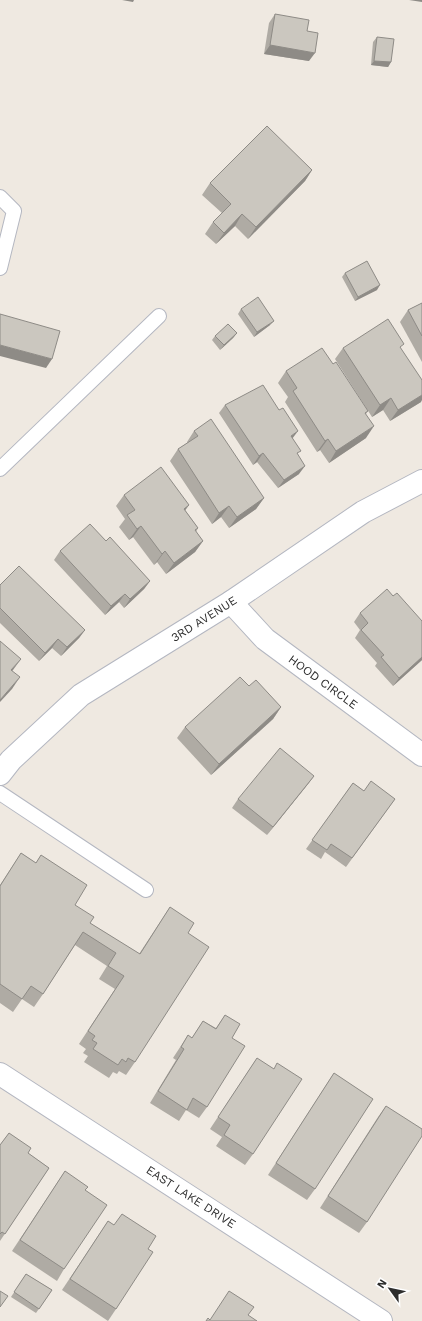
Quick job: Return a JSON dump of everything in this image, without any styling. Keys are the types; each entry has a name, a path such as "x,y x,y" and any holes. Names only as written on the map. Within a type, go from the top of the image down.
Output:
{"street":[{"name":"3RD AVENUE","path":"0,774 11,760 81,695 231,602 363,512 422,481"},
{"name":"HOOD CIRCLE","path":"231,602 265,639 422,755"},
{"name":"EAST LAKE DRIVE","path":"0,1074 381,1321"}],"lane":[{"path":"0,197 14,211 0,268"},
{"path":"0,469 159,316"},
{"path":"0,793 146,890"}],"building":[{"path":"275,14 309,20 307,31 318,33 315,53 270,45"},
{"path":"377,37 394,39 391,62 374,61"},
{"path":"267,126 312,170 256,227 242,214 224,233 213,222 231,204 210,183"},
{"path":"367,261 380,285 358,297 345,273"},
{"path":"258,297 274,321 257,332 241,309"},
{"path":"422,303 422,336 408,310"},
{"path":"0,314 60,331 52,359 0,345"},
{"path":"388,319 404,344 400,347 422,380 422,395 398,410 391,398 380,405 343,348"},
{"path":"228,324 237,333 224,345 215,336"},
{"path":"322,348 333,364 336,362 368,411 365,413 374,426 336,451 328,439 325,441 293,391 297,388 286,371"},
{"path":"263,385 279,410 283,408 298,431 291,436 301,451 297,453 305,466 284,480 263,453 259,456 225,405"},
{"path":"211,419 264,498 237,517 229,506 219,513 178,449 198,436 194,431"},
{"path":"161,467 189,505 184,509 198,528 195,530 203,541 174,563 165,551 162,554 141,526 137,529 127,515 135,510 124,495"},
{"path":"90,524 106,541 110,537 150,581 130,599 125,594 111,606 60,551"},
{"path":"19,566 85,630 67,647 58,639 45,653 0,608 0,585"},
{"path":"387,589 393,596 397,593 422,621 422,657 399,678 381,657 384,655 361,630 368,623 360,613"},
{"path":"0,641 21,659 11,670 20,677 0,700"},
{"path":"240,677 249,686 256,680 281,707 219,764 185,727"},
{"path":"280,748 314,776 273,827 238,799"},
{"path":"371,781 395,799 352,858 331,844 327,850 312,840 353,783 364,791"},
{"path":"21,853 36,863 41,855 87,885 75,905 94,917 90,923 140,954 170,907 194,923 188,933 209,947 135,1062 128,1058 126,1062 122,1059 118,1065 93,1049 97,1043 92,1040 95,1036 88,1031 124,976 108,966 116,953 83,932 43,994 31,986 22,999 0,984 0,886"},
{"path":"225,1015 240,1024 232,1038 245,1046 207,1107 193,1098 187,1110 158,1091 184,1049 181,1047 188,1035 192,1038 203,1021 216,1029"},
{"path":"257,1058 274,1069 277,1063 302,1079 253,1154 224,1135 230,1125 218,1117"},
{"path":"334,1073 373,1099 315,1189 276,1163"},
{"path":"386,1106 422,1129 422,1136 367,1222 328,1196"},
{"path":"9,1133 31,1148 28,1153 49,1168 5,1234 2,1232 0,1234 0,1145"},
{"path":"65,1171 88,1187 85,1190 107,1205 64,1269 20,1240"},
{"path":"122,1214 156,1236 148,1249 153,1252 116,1309 70,1279 108,1221 114,1225"},
{"path":"26,1274 52,1290 39,1309 14,1292"},
{"path":"0,1291 8,1296 0,1307"},
{"path":"229,1291 254,1307 248,1315 257,1321 206,1321 208,1318 210,1320"}]}
